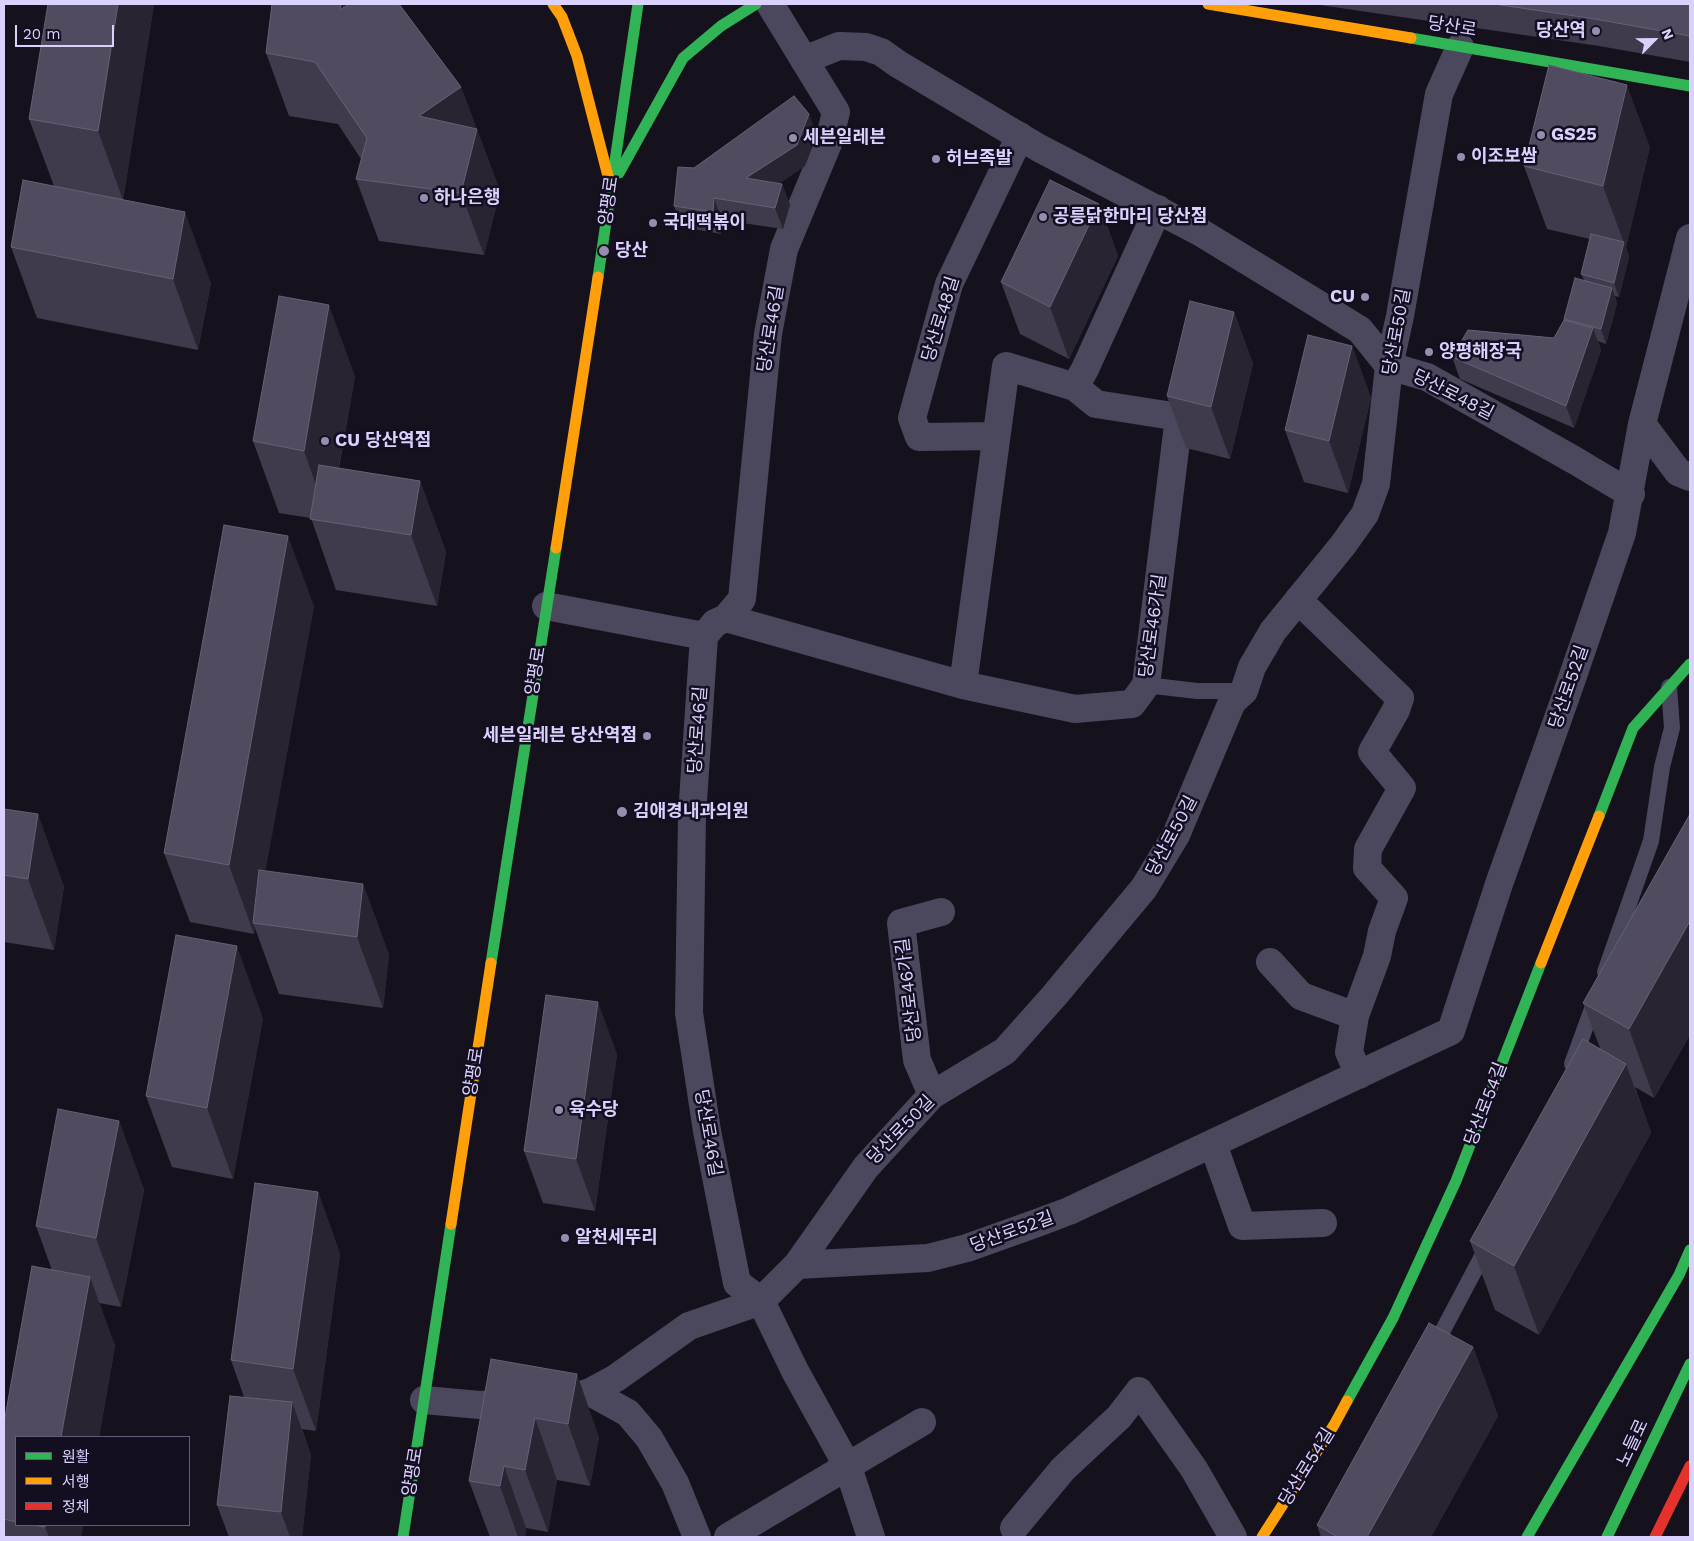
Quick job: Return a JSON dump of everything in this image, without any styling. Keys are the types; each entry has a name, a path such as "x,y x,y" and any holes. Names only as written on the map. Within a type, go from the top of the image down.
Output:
{"main road":[{"path":"553,4 562,17 576,56 611,188"},
{"name":"양평로","path":"403,1537 594,306 638,4"},
{"path":"611,188 683,58 721,26 756,4"},
{"name":"당산로","path":"1208,4 1690,86"},
{"name":"당산로54길","path":"1262,1537 1334,1425 1394,1318 1456,1181 1633,728 1690,664"},
{"path":"1527,1537 1679,1275 1690,1250"},
{"name":"노들로","path":"1607,1537 1690,1364"},
{"path":"1654,1537 1690,1466"}],"street":[{"name":"당산로46길","path":"770,4 836,112 829,142 784,249 768,334 742,599 726,618 715,623 704,636 692,816 689,1013 707,1132 737,1283 761,1301 795,1371 848,1467 871,1537"},
{"name":"당산로48길","path":"804,60 839,46 866,47 881,52 1020,136 1200,232 1360,330 1389,366 1427,377 1630,494"},
{"name":"당산로50길","path":"424,1400 480,1405 568,1399 590,1392 616,1378 689,1326 761,1301 797,1265 866,1167 932,1095 1005,1051 1054,996 1144,888 1176,835 1232,702 1244,691 1252,667 1273,631 1343,545 1365,514 1376,484 1389,366 1439,94 1460,47"},
{"name":"당산로48길","path":"996,436 919,436 912,418 949,284 1020,136"},
{"path":"963,685 1006,366 1075,387 1086,369 1158,209"},
{"name":"당산로52길","path":"797,1265 928,1258 967,1248 1069,1211 1451,1031 1500,881 1622,533 1642,424 1690,238"},
{"name":"당산로46가길","path":"726,618 963,685 1076,709 1132,704 1146,685 1179,417 1096,404 1075,387"},
{"path":"1642,424 1678,472 1690,477"},
{"path":"1298,600 1400,698 1396,710 1372,752 1402,788 1368,849 1366,868 1394,898 1382,931 1377,956 1355,1016 1349,1052 1359,1075"},
{"path":"546,606 704,636"},
{"name":"당산로46가길","path":"932,1095 917,1060 901,923 941,912"},
{"path":"1270,962 1301,996 1355,1016"},
{"path":"1213,1144 1242,1226 1323,1223"},
{"path":"1014,1528 1063,1469 1119,1417 1139,1391 1194,1469 1233,1537"},
{"path":"590,1392 628,1413 649,1438 675,1484 697,1537"},
{"path":"728,1537 922,1422"}],"lane":[{"path":"1146,685 1197,691 1244,691"},
{"path":"1565,1081 1651,841 1662,767 1672,728 1669,687"},
{"path":"1423,1366 1456,1308 1496,1229"}],"building":[{"path":"48,4 118,4 98,131 29,119"},
{"path":"272,4 341,4 340,10 349,4 399,4 461,87 419,116 477,129 461,193 356,179 367,138 315,62 266,53"},
{"path":"1494,4 1690,4 1690,36 1589,18"},
{"path":"1549,65 1627,85 1603,186 1524,166"},
{"path":"794,96 809,114 797,145 746,178 782,184 775,208 714,198 713,212 674,206 678,167 694,168"},
{"path":"23,180 185,212 173,279 11,247"},
{"path":"1050,180 1099,204 1050,307 1001,282"},
{"path":"1591,234 1624,242 1614,283 1581,274"},
{"path":"1575,278 1612,288 1601,329 1564,319"},
{"path":"279,296 329,305 304,451 253,441"},
{"path":"1190,301 1234,312 1211,407 1167,396"},
{"path":"1564,320 1593,328 1566,406 1452,357 1468,330 1554,338"},
{"path":"1308,335 1352,346 1329,441 1285,430"},
{"path":"319,465 420,481 411,535 310,519"},
{"path":"224,525 288,536 229,865 164,853"},
{"path":"4,809 38,814 28,879 4,875"},
{"path":"1690,814 1690,921 1629,1029 1583,1003"},
{"path":"259,870 363,884 357,937 253,923"},
{"path":"176,935 237,946 207,1108 146,1096"},
{"path":"546,995 598,1002 576,1159 524,1151"},
{"path":"1583,1039 1626,1064 1514,1266 1470,1241"},
{"path":"58,1109 119,1121 96,1238 36,1226"},
{"path":"255,1183 318,1192 293,1369 231,1360"},
{"path":"32,1266 90,1277 61,1436 15,1436 15,1522 4,1519 4,1423"},
{"path":"1429,1323 1473,1347 1367,1537 1338,1537 1317,1525"},
{"path":"491,1359 577,1374 568,1424 535,1418 525,1470 504,1466 500,1486 469,1481"},
{"path":"230,1396 292,1402 281,1512 217,1505"}],"traffic: fast":[{"path":"598,277 638,4"},
{"path":"619,173 683,58 721,26 756,4"},
{"path":"1411,38 1690,86"},
{"path":"491,963 556,548"},
{"path":"1599,816 1633,728 1690,664"},
{"path":"1347,1401 1393,1318 1456,1181 1541,963"},
{"path":"403,1537 451,1224"},
{"path":"1527,1537 1679,1275 1690,1250"},
{"path":"1607,1537 1690,1364"}],"traffic: slow":[{"path":"553,4 562,17 577,56 608,176"},
{"path":"1208,4 1411,38"},
{"path":"556,548 598,277"},
{"path":"1541,963 1599,816"},
{"path":"451,1224 491,963"},
{"path":"1262,1537 1334,1425 1347,1401"}],"traffic: jam":[{"path":"1655,1537 1690,1466"}],"place":[{"name":"당산역","path":"1596,31"},
{"name":"GS25","path":"1541,135"},
{"name":"세븐일레븐","path":"793,138"},
{"name":"이조보쌈","path":"1461,157"},
{"name":"허브족발","path":"936,159"},
{"name":"하나은행","path":"424,198"},
{"name":"공릉닭한마리 당산점","path":"1043,217"},
{"name":"국대떡볶이","path":"653,223"},
{"name":"당산","path":"604,251"},
{"name":"CU","path":"1365,297"},
{"name":"양평해장국","path":"1429,352"},
{"name":"CU 당산역점","path":"325,441"},
{"name":"세븐일레븐 당산역점","path":"647,736"},
{"name":"김애경내과의원","path":"622,812"},
{"name":"육수당","path":"559,1110"},
{"name":"알천세뚜리","path":"565,1238"}]}
